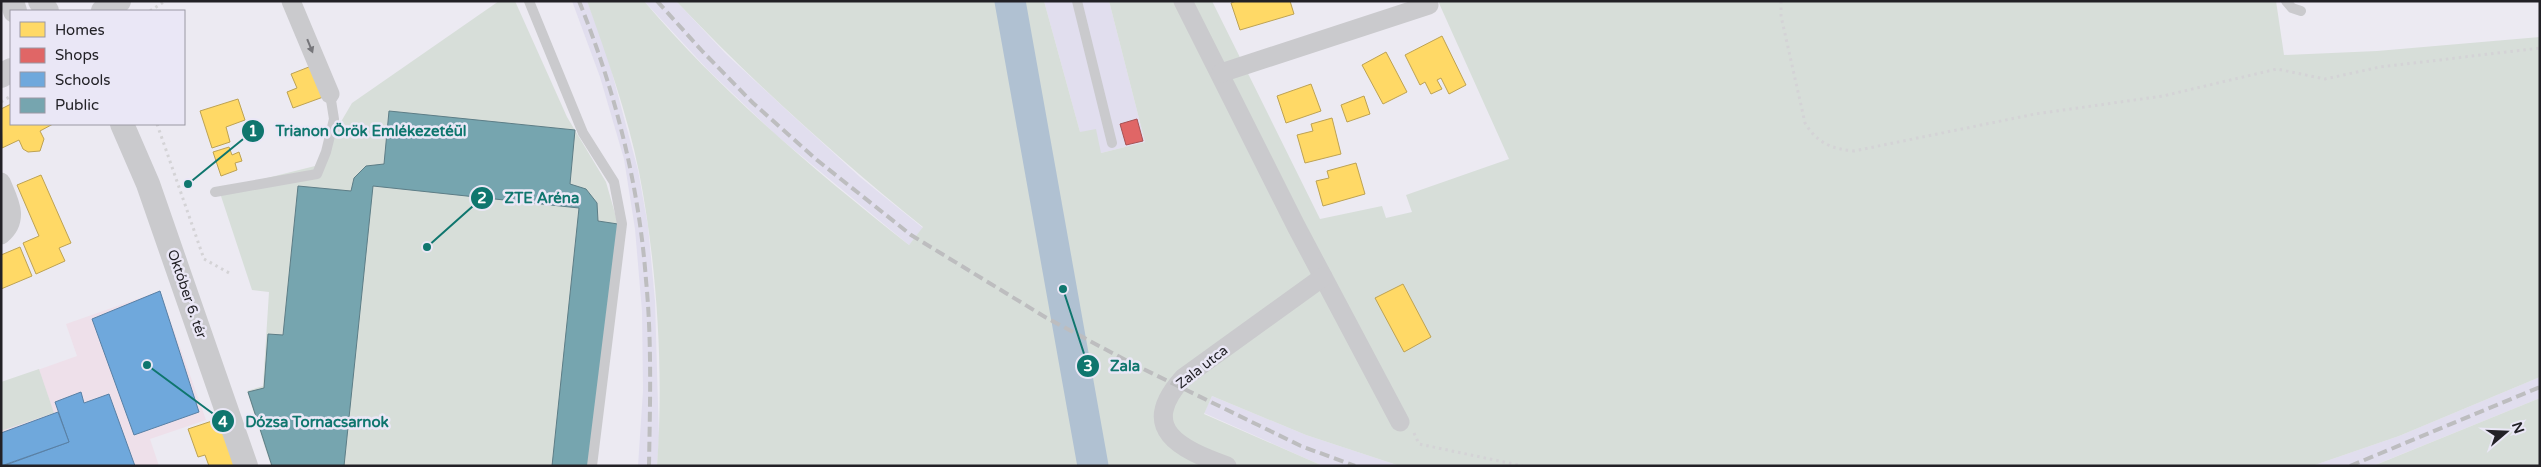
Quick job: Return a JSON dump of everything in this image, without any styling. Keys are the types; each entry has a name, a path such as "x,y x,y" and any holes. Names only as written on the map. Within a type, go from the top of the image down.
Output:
{"street":[{"path":"291,1 330,94"},
{"path":"1183,1 1296,226 1400,422"},
{"path":"1221,74 1429,5"},
{"name":"Október 6. tér","path":"122,125 148,184 246,466"},
{"path":"134,125 148,184"},
{"path":"1,182 13,215 10,226 1,235"},
{"name":"Zala utca","path":"1227,466 1189,450 1172,439 1164,418 1166,399 1183,378 1324,277"}],"lane":[{"path":"529,1 583,133 614,182 622,224 592,466"},
{"path":"1077,1 1112,143"},
{"path":"2286,1 2292,8 2301,11"},
{"path":"215,192 317,174 326,152 334,119 330,94"}],"path":[{"path":"152,10 165,1"},
{"path":"1781,1 1781,16 1788,52 1806,123 1812,135 1824,143 1837,149 1854,151 2035,114 2163,96 2277,69 2325,79 2380,67 2540,48"},
{"path":"157,125 204,259 231,274"},
{"path":"1400,422 1413,430 1419,444 1523,466"}],"shaded area":[{"path":"499,1 515,1 567,117 606,182 618,224 595,466 271,466 247,391 263,386 269,292 252,290 219,190 315,166 352,103"},
{"path":"572,1 587,1 607,54 638,170 648,226 655,301 659,438 657,466 638,466 643,391 642,311 635,229 624,159 600,77"},
{"path":"587,1 644,1 705,68 770,130 909,245 923,227 796,118 735,61 676,1 1044,1 1080,132 1096,129 1101,153 1145,142 1109,1 1212,1 1320,219 1382,206 1386,218 1412,212 1406,195 1509,159 1438,1 2276,1 2284,55 2377,51 2540,37 2540,377 2399,436 2312,466 1400,466 1306,435 1212,396 1204,414 1323,466 657,466 660,393 659,356 654,280 645,207 639,172 623,107"},
{"path":"644,1 676,1 726,54 793,116 860,177 923,228 909,245 776,135 708,70"},
{"path":"1044,1 1109,1 1145,142 1101,153 1080,132"},
{"path":"160,291 206,420 150,439 159,466 1,466 1,383 77,356 66,324"},
{"path":"39,369 54,413 1,431 1,382"},
{"path":"2540,377 2540,398 2375,465 2312,466 2399,436"},
{"path":"1212,396 1306,435 1400,466 1323,466 1204,413"},
{"path":"2540,398 2540,466 2373,466"}],"building: Homes":[{"path":"1236,1 1290,1 1294,14 1240,30 1231,3"},
{"path":"1442,36 1466,85 1449,94 1441,78 1437,80 1442,89 1431,94 1425,82 1420,85 1405,55"},
{"path":"1386,52 1407,92 1383,104 1362,65"},
{"path":"314,65 326,96 293,108 287,92 297,88 291,74"},
{"path":"1311,84 1321,111 1286,123 1277,96"},
{"path":"1364,96 1370,114 1347,122 1341,105"},
{"path":"238,99 245,120 226,127 230,142 212,148 200,111"},
{"path":"10,104 10,125 51,125 40,131 44,139 40,151 28,152 23,149 19,140 2,148 1,109"},
{"path":"1332,118 1341,154 1305,163 1297,135 1313,131 1311,124"},
{"path":"229,147 232,155 239,152 242,161 235,163 237,170 221,176 213,152"},
{"path":"1356,163 1365,194 1323,206 1316,181 1329,178 1327,171"},
{"path":"41,175 71,243 59,248 65,261 36,274 23,243 39,236 17,185"},
{"path":"20,247 32,276 1,289 1,255"},
{"path":"1403,284 1431,337 1404,352 1375,298"},
{"path":"221,418 237,466 209,466 205,455 198,457 188,429"}],"building: Shops":[{"path":"1137,119 1143,141 1126,145 1120,124"}],"building: Schools":[{"path":"160,291 199,412 134,435 92,319"},
{"path":"81,392 84,403 109,394 135,466 3,466 69,442 55,402"},
{"path":"58,412 69,442 1,466 1,433"}],"building: Public":[{"path":"389,111 575,130 570,184 586,189 597,203 598,221 618,224 594,466 552,466 579,208 373,186 344,466 272,466 248,392 264,388 268,334 283,335 298,186 351,191 354,178 366,166 384,164"}],"waterway":[{"path":"1010,1 1093,466"}],"railway":[{"path":"579,1 604,69 614,103 638,209 643,244 649,326 649,466"},
{"path":"657,1 753,103 817,160 911,235 1045,317 1131,363 1301,446 1355,466"},
{"path":"2350,466 2540,387"}],"place":[{"name":"Trianon Örök Emlékezetéül","path":"188,184"},
{"name":"ZTE Aréna","path":"427,247"},
{"name":"Zala","path":"1063,289"},
{"name":"Dózsa Tornacsarnok","path":"147,365"}]}
